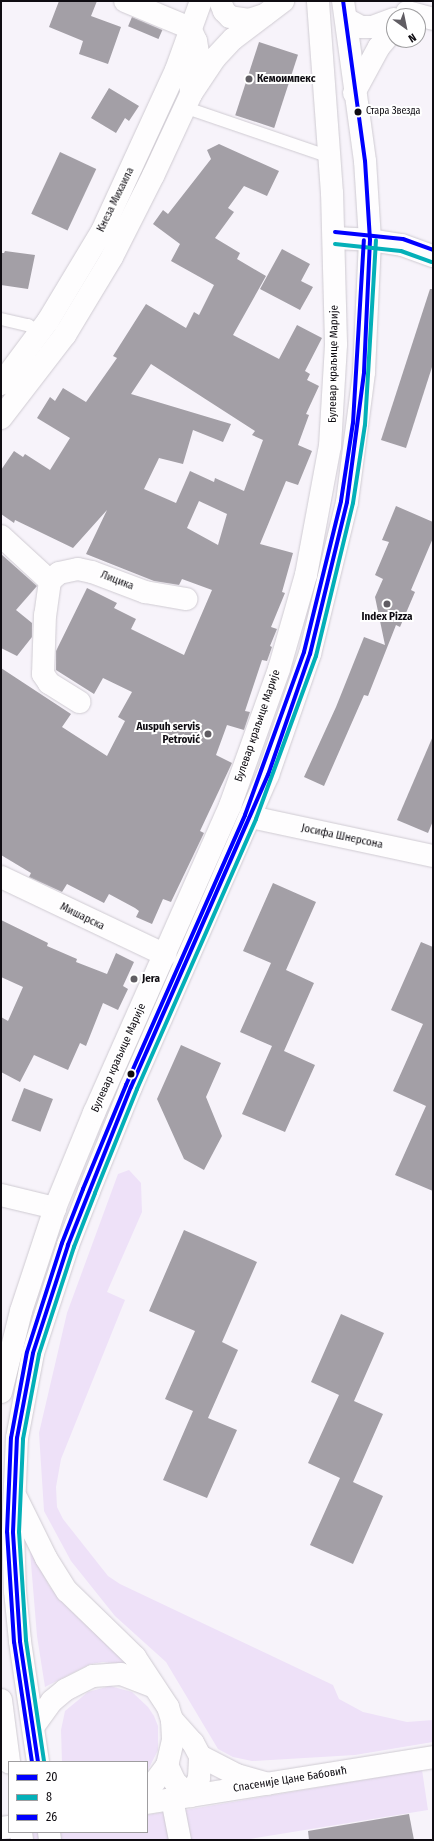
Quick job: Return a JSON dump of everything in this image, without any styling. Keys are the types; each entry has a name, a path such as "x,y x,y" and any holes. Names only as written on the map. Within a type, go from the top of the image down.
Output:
{"main road":[{"path":"125,1 190,28 196,41 198,53 190,77 187,101"},
{"name":"Кнеза Михаила","path":"1,384 40,333 102,231 176,70 201,1"},
{"path":"220,1 224,11 230,17 249,20 264,15"},
{"name":"Кнеза Михаила","path":"1,418 62,340 112,257 187,101 215,58 234,40 283,1"},
{"name":"Булевар краљице Марије","path":"1,1392 5,1363 20,1311 55,1208 94,1113 218,835 256,737 306,575 320,507 333,423 336,344 335,238 320,11"},
{"path":"345,12 361,27 372,27 386,22"},
{"path":"38,1761 15,1591 13,1490 17,1438 33,1353 68,1245 131,1087 251,817 310,654 347,502 363,378 370,240 367,183 354,93 345,12"},
{"path":"354,93 379,47 386,38"},
{"path":"335,238 370,240 402,246 433,256"},
{"path":"1,536 50,581 45,615 43,674 49,683 80,702"},
{"name":"Лицика","path":"50,581 59,573 78,569 92,572 145,592 186,599"},
{"name":"Јосифа Шнерсона","path":"251,817 433,856"},
{"name":"Мишарска","path":"1,877 165,955"},
{"path":"1,1195 55,1208"},
{"path":"13,1490 29,1528 64,1586 88,1614 135,1657 168,1707 172,1720 173,1740 167,1766 148,1791"},
{"path":"33,1727 52,1701 65,1690 93,1676 121,1674 153,1686"},
{"path":"1,1700 9,1761"},
{"path":"172,1720 193,1742 200,1756 199,1778 181,1798"},
{"path":"200,1756 237,1775 268,1784"},
{"name":"Спасеније Цане Бабовић","path":"148,1803 433,1757"},
{"path":"167,1766 181,1798 180,1840"}],"lane":[{"path":"187,101 330,157"},
{"path":"1,319 28,325 40,333"}],"shaded area":[{"path":"129,1170 141,1183 142,1212 107,1292 125,1300 61,1459 56,1487 57,1507 63,1519 108,1576 120,1584 333,1685 339,1699 363,1712 407,1722 433,1720 433,1742 355,1755 252,1761 233,1757 218,1749 166,1662 115,1616 71,1561 44,1511 39,1433 67,1313 118,1174"},
{"path":"30,1551 50,1587 64,1604 128,1665 103,1662 90,1664 45,1687 37,1636"},
{"path":"110,1686 132,1692 148,1707 158,1726 158,1750 148,1770 148,1761 62,1761 61,1730 65,1711 88,1692"},
{"path":"422,1770 428,1810 244,1840 190,1840 185,1810"},
{"path":"165,1812 169,1840 1,1840 1,1837 30,1833 148,1833 148,1815"}],"building":[{"path":"59,1 97,1 91,16 121,27 108,64 79,54 83,41 49,27"},
{"path":"132,17 162,30 158,39 128,26"},
{"path":"259,42 298,55 274,128 235,115"},
{"path":"109,88 139,106 129,121 125,118 116,133 91,118"},
{"path":"219,144 279,171 267,196 244,186 228,208 234,212 215,238 240,253 237,259 266,276 233,335 279,359 297,325 322,338 305,371 310,374 307,380 319,386 306,414 309,415 298,445 312,451 298,485 286,481 260,544 293,553 282,592 285,593 271,627 277,629 270,646 272,647 267,661 262,660 245,711 250,712 244,730 227,725 216,755 232,763 200,831 204,833 171,902 163,899 152,924 136,917 139,911 109,894 104,903 67,884 62,892 29,877 31,873 1,855 1,668 71,714 62,727 107,756 125,721 118,717 132,692 103,678 94,694 56,670 56,651 87,588 117,603 114,608 136,619 131,629 184,655 212,590 182,579 179,585 154,581 86,554 107,510 73,548 15,520 14,523 1,514 1,470 14,451 23,457 25,454 50,470 70,438 37,418 50,397 55,401 63,388 86,402 117,358 113,356 146,304 186,328 194,312 199,315 214,285 171,261 180,244 153,224 163,210 168,214 211,159 207,150","holes":["151,364 255,431 252,435 263,440 244,491 215,478 214,482 190,471 176,503 144,489 159,458 183,464 193,430 223,442 231,424 131,394","199,501 227,514 218,545 187,528"]},
{"path":"60,152 96,169 68,231 31,214"},
{"path":"282,249 310,264 301,281 313,287 300,310 260,289"},
{"path":"5,251 35,255 28,289 1,285 1,253 4,253"},
{"path":"430,289 433,289 433,364 406,448 381,440"},
{"path":"396,506 433,522 433,538 411,590 415,592 400,627 396,625 368,696 364,695 324,786 304,777 336,707 364,637 385,645 375,597 383,579 375,575 389,542 382,540"},
{"path":"1,554 37,586 16,610 32,623 32,637 17,656 1,648"},
{"path":"433,736 433,821 428,833 397,820"},
{"path":"273,883 316,902 286,970 314,983 284,1051 315,1065 285,1132 242,1114 272,1046 240,1032 271,963 243,951"},
{"path":"1,920 48,943 47,946 77,959 76,962 107,974 116,953 134,962 123,986 128,989 118,1010 103,1003 86,1046 80,1043 68,1070 34,1055 20,1082 1,1072 1,1017 8,1021 23,987 1,977"},
{"path":"421,942 433,947 433,1191 395,1175 426,1106 393,1091 423,1024 391,1010"},
{"path":"181,1045 221,1063 206,1097 222,1136 204,1170 184,1159 157,1099"},
{"path":"24,1088 53,1099 40,1132 11,1121"},
{"path":"184,1230 257,1262 222,1342 238,1350 208,1418 237,1430 207,1498 163,1480 193,1411 165,1399 195,1331 149,1311"},
{"path":"341,1314 384,1333 354,1401 383,1414 353,1482 383,1496 353,1564 310,1545 340,1478 308,1463 339,1395 311,1382"},
{"path":"409,1814 414,1840 309,1840 308,1831"}],"transit line":[{"name":"20","path":"38,1761 20,1641 13,1532 17,1438 33,1353 68,1245 131,1087 268,775 310,654 347,502 364,372 370,240 365,161 343,1"},
{"name":"26","path":"335,232 403,239 433,250"},
{"name":"26","path":"32,1761 14,1642 7,1532 11,1438 27,1352 62,1243 83,1189 126,1085 245,815 304,652 341,501 353,423 364,240"},
{"name":"8","path":"44,1761 26,1640 19,1532 23,1439 39,1354 74,1247 95,1193 137,1089 256,819 316,656 353,503 365,425 376,240"},
{"name":"8","path":"335,244 401,251 431,262"}],"place":[{"name":"Кемоимпекс","path":"249,79"},
{"name":"Стара Звезда","path":"358,112"},
{"name":"Index Pizza","path":"387,604"},
{"name":"Auspuh servis Petrović","path":"208,734"},
{"name":"Jera","path":"134,979"}]}
